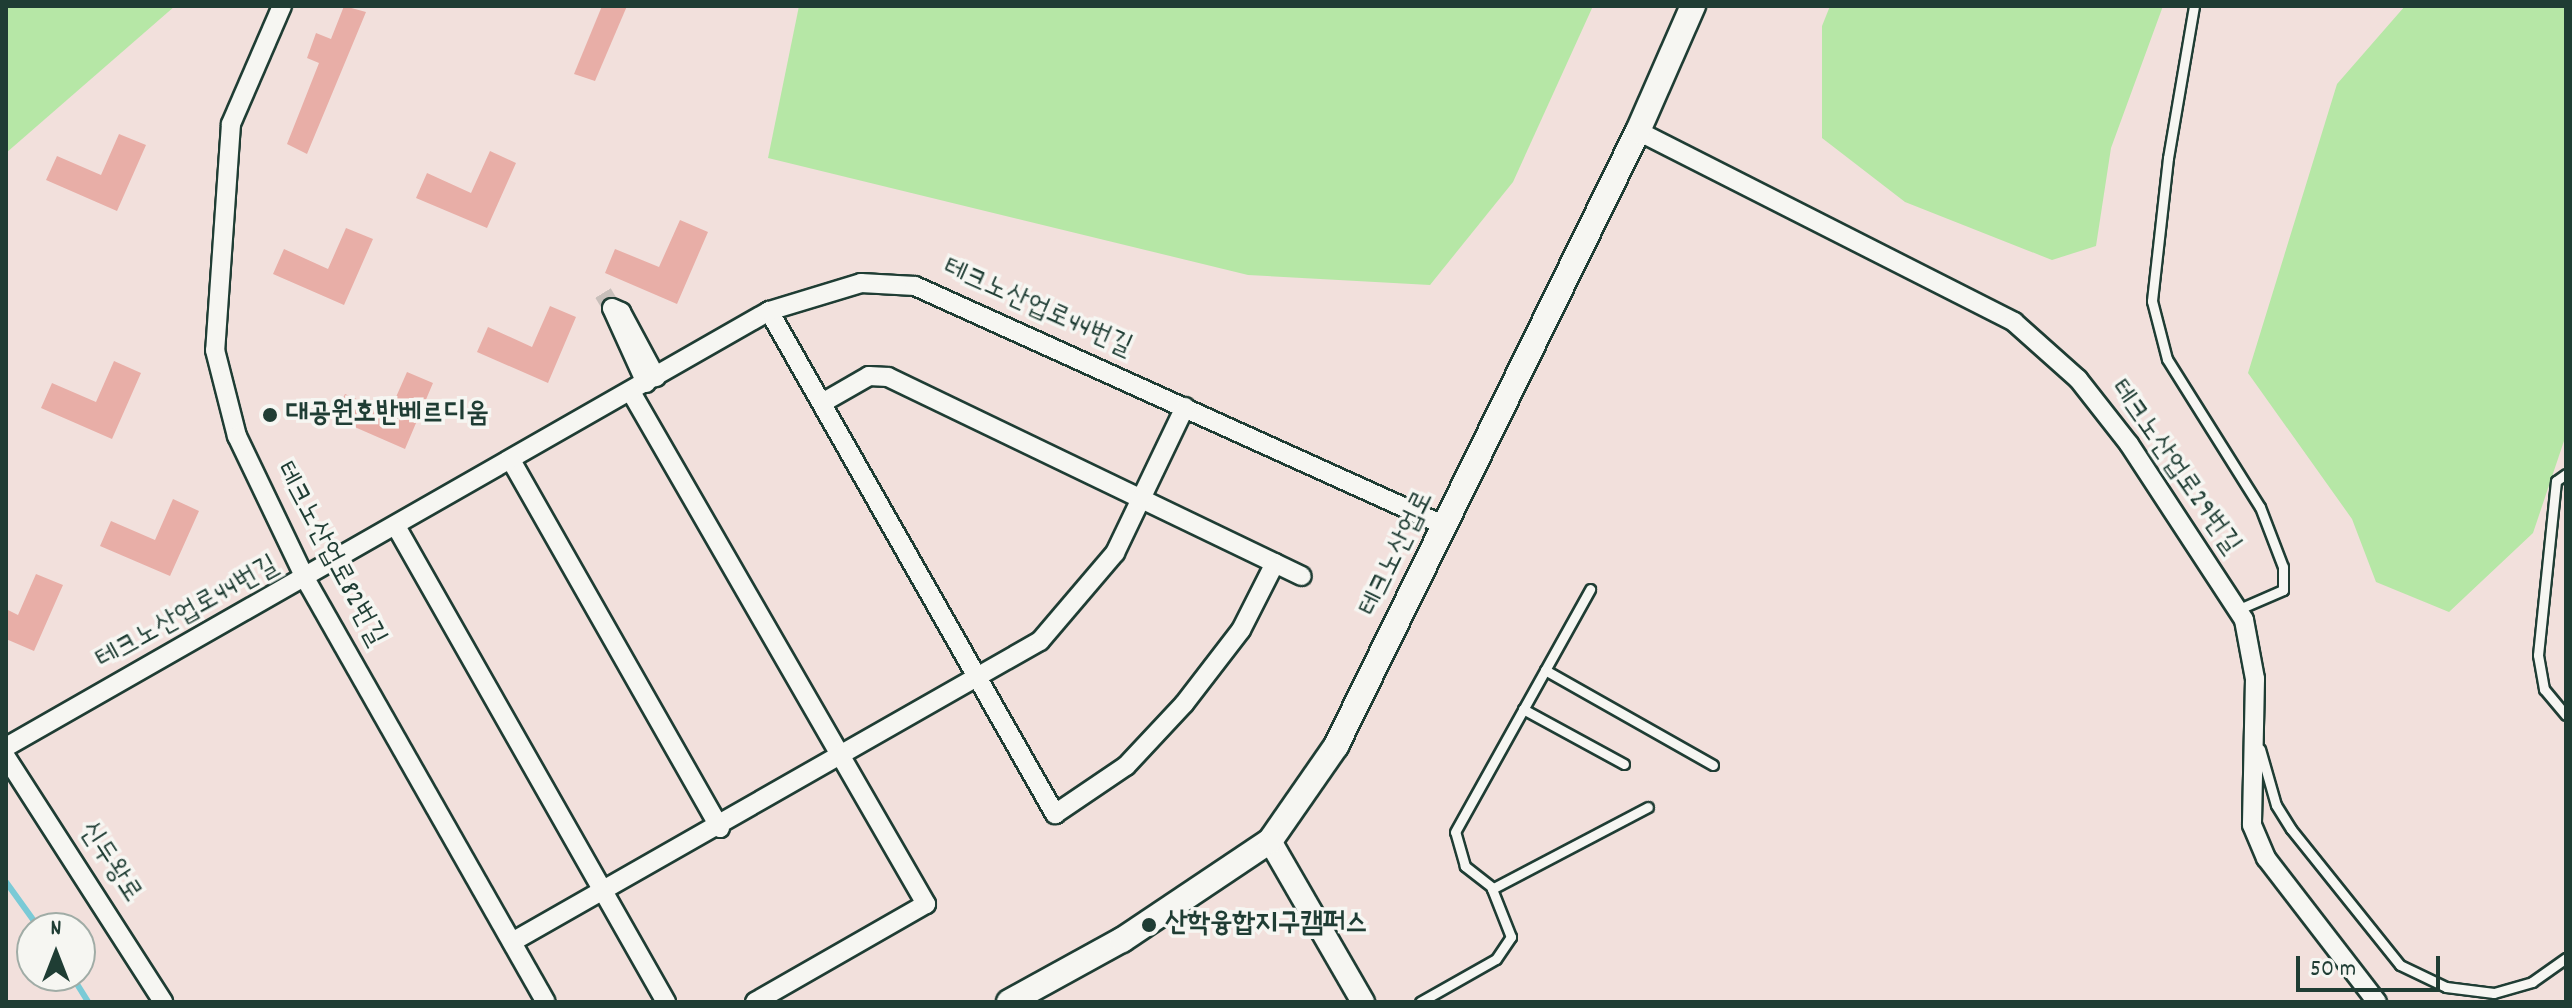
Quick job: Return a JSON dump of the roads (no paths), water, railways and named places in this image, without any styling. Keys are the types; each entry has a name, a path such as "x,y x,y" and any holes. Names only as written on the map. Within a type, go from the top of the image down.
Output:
{"main road":[{"name":"테크노산업로","path":"1009,1002 1122,940 1270,841 1336,746 1638,131 1693,6"}],"street":[{"name":"테크노산업로82번길","path":"282,6 231,124 215,350 237,436 306,580 546,1002"},
{"name":"테크노산업로29번길","path":"1638,131 2014,322 2078,379 2129,444 2237,610 2255,679 2252,825 2266,858 2377,1002"},
{"name":"테크노산업로44번길","path":"6,747 306,580 769,311 861,283 915,286 1445,526"},
{"path":"769,311 982,679 1055,814 1126,766 1184,704 1241,630 1275,563"},
{"path":"822,403 869,376 888,377 1141,503 1302,576"},
{"path":"644,384 839,758 926,904 755,1002"},
{"path":"512,942 982,679 1040,641 1115,553 1185,407"},
{"path":"512,462 720,828"},
{"path":"397,528 600,893 666,1002"},
{"name":"신두왕로","path":"6,757 163,1002"},
{"path":"1270,841 1363,1002"}],"lane":[{"path":"2194,6 2168,158 2152,301 2167,359 2260,507 2283,567 2283,590 2237,610"},
{"path":"2566,474 2556,481 2538,655 2544,689 2566,715"},
{"path":"1420,1002 1496,959 1511,937 1493,888 1465,866 1455,832 1590,589"},
{"path":"1545,670 1713,765"},
{"path":"1523,709 1624,764"},
{"path":"2254,730 2276,805 2291,829 2400,965 2446,987 2494,993 2532,982 2566,958"},
{"path":"1493,888 1648,807"}],"waterway":[{"path":"6,882 28,912"},
{"path":"82,992 88,1002"}],"tunnel":[{"path":"603,293 612,308"}],"place":[{"name":"대공원호반베르디움","path":"270,415"},
{"name":"산학융합지구캠퍼스","path":"1149,925"}]}
